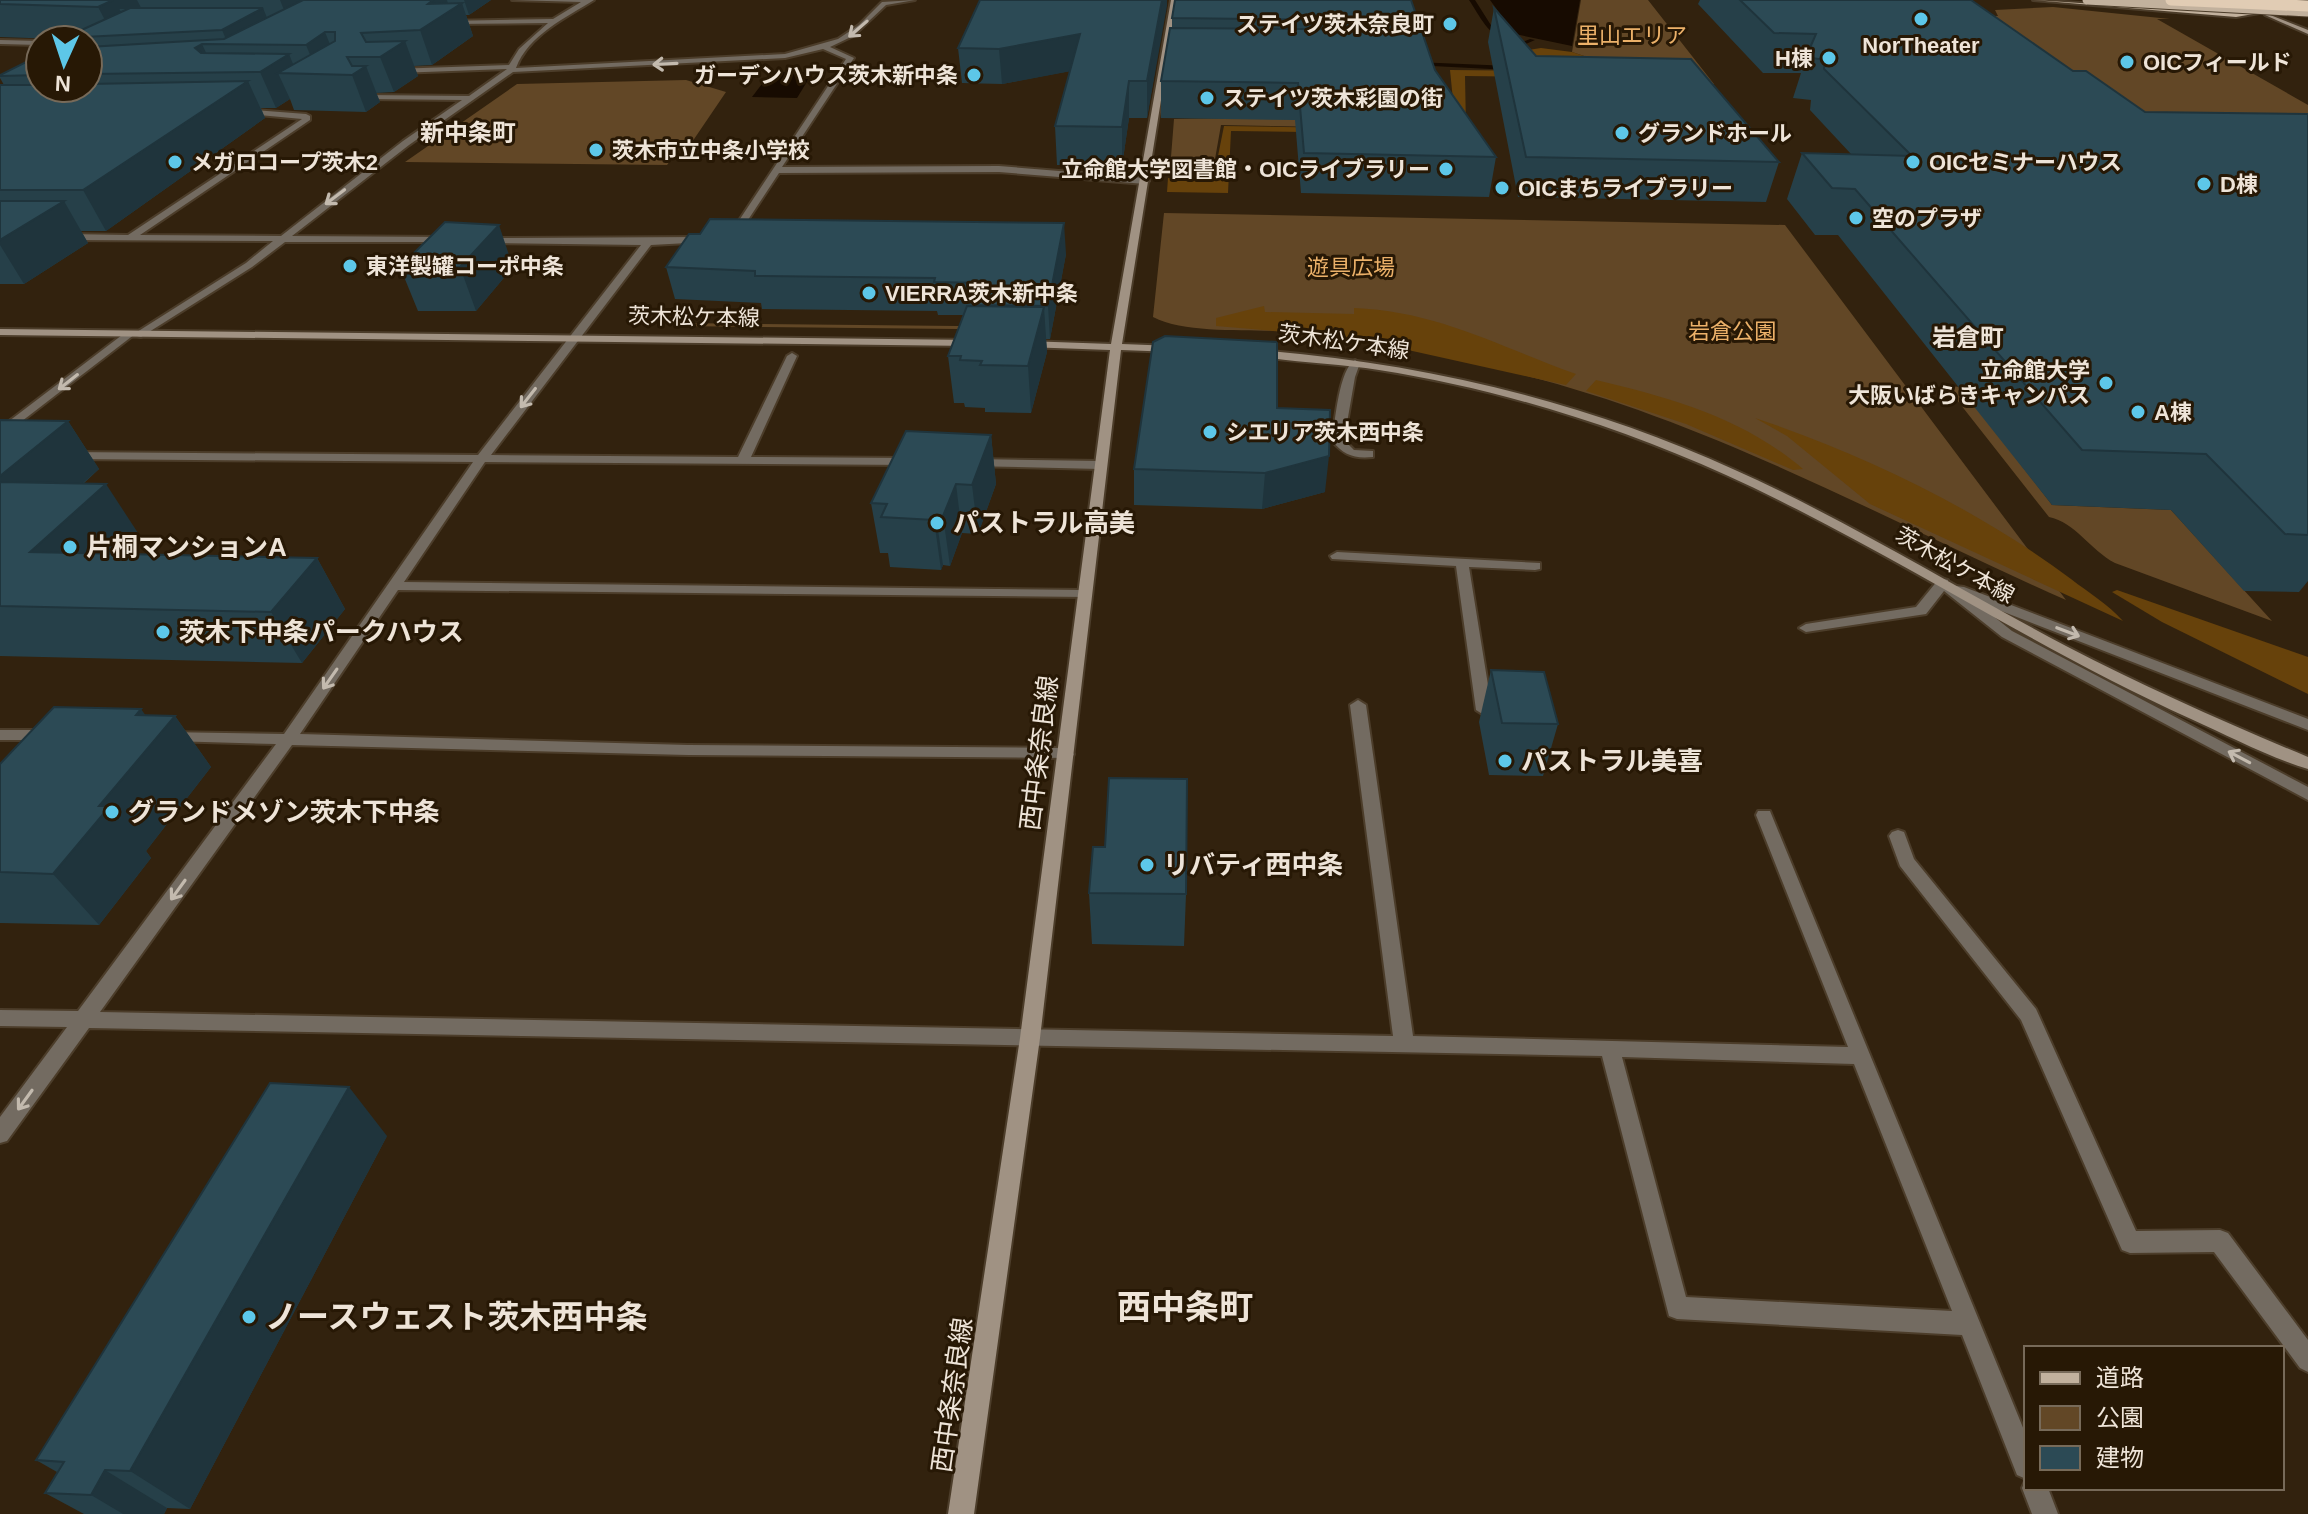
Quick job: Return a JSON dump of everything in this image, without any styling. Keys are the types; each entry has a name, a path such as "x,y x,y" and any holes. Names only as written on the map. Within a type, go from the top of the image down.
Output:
{"highway":[{"path":"2171,0 2308,6"}],"main road":[{"path":"2037,0 2236,15 2267,14 2272,7 2262,0"},
{"path":"2087,0 2308,12"}],"street":[{"path":"0,434 135,334 249,265 470,98 511,65 555,21 578,4 591,0 515,0"},
{"path":"394,71 511,65 722,61 785,56 826,48 854,35 884,3 912,0"},
{"name":"西中条奈良線","path":"961,1514 1030,1038 1116,347 1145,181 1170,1"},
{"path":"2267,14 2308,32"},
{"path":"434,21 555,21"},
{"path":"0,42 24,43"},
{"path":"723,234 737,230 850,58 826,48"},
{"path":"1161,57 1176,58"},
{"path":"418,60 511,65"},
{"path":"366,97 470,98"},
{"path":"280,112 290,105"},
{"path":"129,238 306,120 306,116 297,113 225,112"},
{"path":"776,170 999,169 1145,181"},
{"path":"57,237 460,240"},
{"path":"476,240 697,242 710,238"},
{"path":"0,1134 289,738 482,458 648,242"},
{"name":"茨木松ケ本線","path":"0,332 994,344"},
{"path":"1009,344 1193,350"},
{"name":"茨木松ケ本線","path":"1237,351 1355,363 1515,396 1655,441 1731,473 2119,679 2308,763"},
{"path":"743,460 792,356"},
{"path":"1355,363 1338,441 1351,453 1369,454"},
{"path":"62,455 930,462"},
{"path":"960,463 1100,465"},
{"path":"1337,556 1535,566"},
{"path":"1462,562 1484,710"},
{"path":"1806,628 1921,611 1943,583"},
{"path":"1943,583 2308,725"},
{"path":"1943,583 2007,634 2308,794"},
{"path":"394,586 1083,594"},
{"path":"1358,705 1404,1044"},
{"path":"0,735 68,735"},
{"path":"147,736 688,750 1066,754"},
{"path":"1764,815 2024,1461"},
{"path":"1898,836 1906,861 2029,1015 2130,1242 2220,1241 2308,1360"},
{"path":"0,1018 1610,1048 1861,1056"},
{"path":"1610,1048 1677,1308 1969,1324"},
{"path":"2036,1490 2045,1514"}],"green space":[{"name":"里山エリア","path":"1581,0 1648,0 1714,84 1623,83 1593,59 1572,52"},
{"name":"OICフィールド","path":"2053,7 2170,19 2157,19 2308,105 2308,148 2136,145 1958,15 1998,16 1995,10"},
{"path":"686,80 726,92 688,148 680,148 667,165 405,162 517,84"},
{"path":"1330,117 1332,127 1221,125 1215,159 1171,157 1174,119"},
{"name":"岩倉公園","path":"1164,213 1785,225 2066,600 1725,443 1584,392 1484,365 1374,343 1290,332 1201,329 1167,323 1153,317"},
{"path":"679,323 959,326 958,329 677,326"},
{"path":"1946,386 1961,387 2052,505 2171,510 2272,621 2115,563 2067,524 2049,517"}],"shaded area":[{"path":"1490,0 1580,0 1572,46 1515,34"},
{"path":"1541,48 1572,52 1593,59 1540,77 1465,76 1466,128 1446,134 1231,131 1228,193 1167,192 1168,178 1213,181 1224,126 1456,130 1450,70 1540,71 1528,50"},
{"path":"771,72 813,72 797,98 752,97"},
{"path":"1264,306 1265,312 1354,314 1354,308 1413,316 1468,332 1576,374 1566,385 1354,338 1216,326 1216,318"},
{"path":"1596,380 1705,412 1755,436 1803,469 1793,470 1686,424 1586,391"},
{"path":"1755,418 1838,449 1959,507 2035,554 2123,621 1870,504 1787,436"},
{"path":"2117,590 2308,657 2308,694 2162,622 2112,592"}],"building":[{"path":"0,0 113,0 98,7 0,4"},
{"path":"303,0 433,0 428,4 462,3 420,30 361,33 366,42 405,41 380,57 347,57 352,66 366,66 352,75 278,73 335,41 335,32 325,32 306,45 202,44 195,48 201,53 289,54 260,72 104,74 104,46 224,39"},
{"path":"980,0 1162,0 1147,81 1129,81 1122,127 1055,126 1080,34 999,49 958,48"},
{"path":"1175,0 1411,0 1435,70 1496,157 1304,153 1298,83 1161,81 1170,28 1410,30 1417,25 1410,21 1172,18"},
{"path":"1740,0 1971,0 2073,71 2086,71 2145,112 2308,114 2308,535 2285,534 2206,454 2082,450 1855,189 1832,188 1802,153 1912,156 1824,69 1825,60 1806,57 1816,34 1774,33"},
{"path":"130,8 263,8 222,30 104,36 104,24 95,24"},
{"path":"1494,8 1536,56 1691,59 1779,162 1526,157"},
{"path":"24,63 24,75 0,75"},
{"path":"248,81 83,190 0,190 0,85 24,85 24,104 104,104 104,84"},
{"path":"0,201 64,201 0,240"},
{"path":"710,219 1064,223 1048,306 973,305 982,283 934,282 935,278 755,276 755,271 666,267 689,234 700,234"},
{"path":"445,222 499,225 460,267 400,267"},
{"path":"967,306 1044,307 1028,366 980,365 982,361 948,356"},
{"name":"シエリア茨木西中条","path":"1165,336 1277,342 1277,408 1330,410 1329,456 1265,473 1134,469 1153,342"},
{"path":"0,420 68,421 0,476"},
{"path":"906,431 991,435 972,485 956,484 943,516 936,515 934,520 881,517 887,504 871,503"},
{"path":"0,482 106,484 30,552 317,558 271,612 0,606"},
{"path":"1491,670 1544,672 1558,724 1502,723"},
{"path":"54,707 141,709 136,715 175,716 99,806 110,806 53,874 0,872 0,764"},
{"path":"1109,778 1187,779 1186,894 1089,893 1093,847 1105,847"},
{"path":"270,1083 349,1087 130,1471 105,1470 91,1495 45,1493 64,1462 36,1460"}],"waterway":[{"path":"1472,0 1492,31 1505,39"},
{"path":"1523,56 1518,45 1532,40"},
{"path":"1415,64 1510,68"}],"place":[{"name":"NorTheater","path":"1921,19"},
{"name":"ステイツ茨木奈良町","path":"1450,24"},
{"name":"H棟","path":"1829,58"},
{"name":"OICフィールド","path":"2127,62"},
{"name":"ガーデンハウス茨木新中条","path":"974,75"},
{"name":"ステイツ茨木彩園の街","path":"1207,98"},
{"name":"グランドホール","path":"1622,133"},
{"name":"茨木市立中条小学校","path":"596,150"},
{"name":"メガロコープ茨木2","path":"175,162"},
{"name":"OICセミナーハウス","path":"1913,162"},
{"name":"立命館大学図書館・OICライブラリー","path":"1446,169"},
{"name":"D棟","path":"2204,184"},
{"name":"OICまちライブラリー","path":"1502,188"},
{"name":"空のプラザ","path":"1856,218"},
{"name":"東洋製罐コーポ中条","path":"350,266"},
{"name":"VIERRA茨木新中条","path":"869,293"},
{"name":"立命館大学 大阪いばらきキャンパス","path":"2106,383"},
{"name":"A棟","path":"2138,412"},
{"name":"シエリア茨木西中条","path":"1210,432"},
{"name":"パストラル高美","path":"937,523"},
{"name":"片桐マンションA","path":"70,547"},
{"name":"茨木下中条パークハウス","path":"163,632"},
{"name":"パストラル美喜","path":"1505,761"},
{"name":"グランドメゾン茨木下中条","path":"112,812"},
{"name":"リバティ西中条","path":"1147,865"},
{"name":"ノースウェスト茨木西中条","path":"249,1317"}],"district":[{"name":"新中条町","path":"468,132"},
{"name":"岩倉町","path":"1968,337"},
{"name":"西中条町","path":"1185,1307"}],"park label":[{"name":"遊具広場","path":"1351,267"}]}
